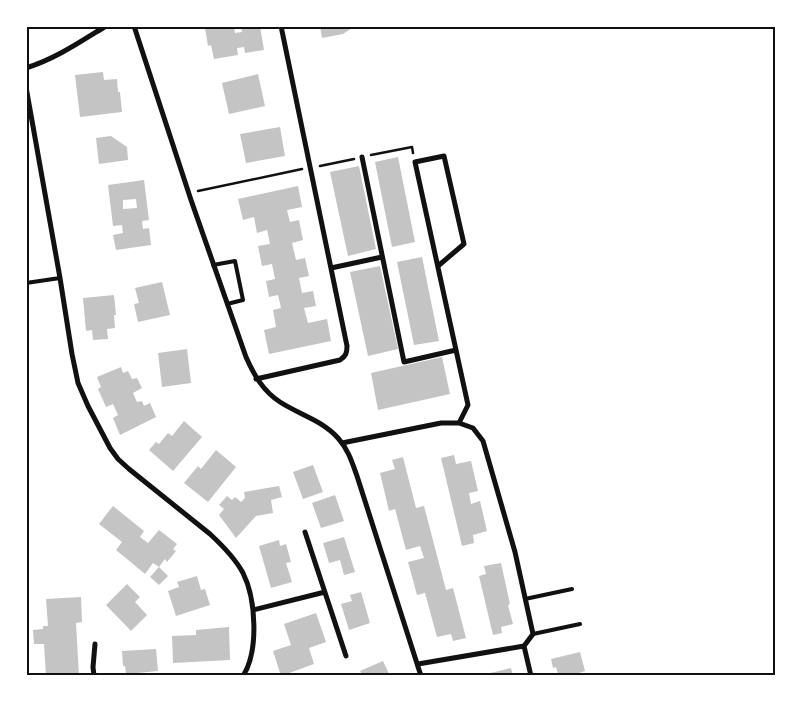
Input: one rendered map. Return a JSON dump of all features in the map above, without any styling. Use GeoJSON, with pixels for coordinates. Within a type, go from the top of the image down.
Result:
{"type":"FeatureCollection","features":[{"type":"Feature","properties":{"kind":"street"},"geometry":{"type":"LineString","coordinates":[[26,68],[39,64],[70,48],[106,26]]}},
{"type":"Feature","properties":{"kind":"street"},"geometry":{"type":"LineString","coordinates":[[134,26],[213,265],[246,357],[256,379],[269,394],[279,402],[318,421],[329,429],[346,448],[352,460],[421,676]]}},
{"type":"Feature","properties":{"kind":"street"},"geometry":{"type":"LineString","coordinates":[[256,379],[340,360],[347,353],[281,26]]}},
{"type":"Feature","properties":{"kind":"street"},"geometry":{"type":"LineString","coordinates":[[26,88],[78,383],[110,448],[118,459],[222,545],[235,560],[244,575],[251,600],[253,642],[251,656],[246,671],[242,676]]}},
{"type":"Feature","properties":{"kind":"street"},"geometry":{"type":"LineString","coordinates":[[438,266],[464,244],[444,156],[415,162],[468,405],[459,423]]}},
{"type":"Feature","properties":{"kind":"street"},"geometry":{"type":"LineString","coordinates":[[362,157],[404,362],[456,350]]}},
{"type":"Feature","properties":{"kind":"street"},"geometry":{"type":"LineString","coordinates":[[330,268],[382,257]]}},
{"type":"Feature","properties":{"kind":"street"},"geometry":{"type":"LineString","coordinates":[[342,443],[441,423],[459,423],[472,428],[483,440],[515,552],[533,634],[524,646],[418,664]]}},
{"type":"Feature","properties":{"kind":"street"},"geometry":{"type":"LineString","coordinates":[[305,532],[346,656]]}},
{"type":"Feature","properties":{"kind":"street"},"geometry":{"type":"LineString","coordinates":[[252,610],[325,592]]}},
{"type":"Feature","properties":{"kind":"street"},"geometry":{"type":"LineString","coordinates":[[94,676],[95,644]]}},
{"type":"Feature","properties":{"kind":"street"},"geometry":{"type":"LineString","coordinates":[[524,646],[531,676]]}},
{"type":"Feature","properties":{"kind":"lane"},"geometry":{"type":"LineString","coordinates":[[213,265],[236,261],[243,300],[227,304]]}},
{"type":"Feature","properties":{"kind":"lane"},"geometry":{"type":"LineString","coordinates":[[26,283],[60,278]]}},
{"type":"Feature","properties":{"kind":"lane"},"geometry":{"type":"LineString","coordinates":[[525,599],[572,589]]}},
{"type":"Feature","properties":{"kind":"lane"},"geometry":{"type":"LineString","coordinates":[[533,634],[580,624]]}},
{"type":"Feature","properties":{"kind":"building"},"geometry":{"type":"Polygon","coordinates":[[[234,26],[235,33],[242,32],[241,26],[260,26],[264,50],[245,53],[244,47],[237,48],[238,55],[214,59],[211,45],[208,46],[205,28],[234,26]]]}},
{"type":"Feature","properties":{"kind":"building"},"geometry":{"type":"Polygon","coordinates":[[[320,26],[352,26],[352,28],[343,34],[322,38],[320,26]]]}},
{"type":"Feature","properties":{"kind":"building"},"geometry":{"type":"Polygon","coordinates":[[[103,72],[104,80],[117,79],[122,112],[80,117],[75,75],[103,72]]]}},
{"type":"Feature","properties":{"kind":"building"},"geometry":{"type":"Polygon","coordinates":[[[258,74],[265,106],[229,114],[222,83],[258,74]]]}},
{"type":"Feature","properties":{"kind":"building"},"geometry":{"type":"Polygon","coordinates":[[[280,127],[285,156],[246,163],[240,134],[280,127]]]}},
{"type":"Feature","properties":{"kind":"building"},"geometry":{"type":"Polygon","coordinates":[[[111,136],[127,147],[128,160],[99,164],[96,138],[111,136]]]}},
{"type":"Feature","properties":{"kind":"building"},"geometry":{"type":"Polygon","coordinates":[[[398,157],[415,242],[392,247],[375,162],[398,157]]]}},
{"type":"Feature","properties":{"kind":"building"},"geometry":{"type":"Polygon","coordinates":[[[359,166],[376,249],[348,256],[330,172],[359,166]]]}},
{"type":"Feature","properties":{"kind":"building"},"geometry":{"type":"Polygon","coordinates":[[[144,180],[149,220],[142,221],[143,229],[149,228],[151,245],[116,250],[113,235],[123,233],[122,225],[113,226],[108,185],[144,180]],[[136,199],[123,200],[123,209],[137,208],[136,199]]]}},
{"type":"Feature","properties":{"kind":"building"},"geometry":{"type":"Polygon","coordinates":[[[298,186],[302,207],[287,210],[290,222],[299,220],[303,240],[292,243],[296,260],[305,258],[309,276],[299,278],[302,293],[313,291],[316,306],[304,308],[308,323],[327,319],[331,341],[269,354],[264,330],[276,327],[273,310],[281,308],[278,295],[269,297],[266,281],[275,279],[272,264],[262,266],[258,246],[270,244],[267,230],[257,233],[254,217],[243,220],[238,199],[298,186]]]}},
{"type":"Feature","properties":{"kind":"building"},"geometry":{"type":"Polygon","coordinates":[[[422,257],[439,341],[414,345],[397,262],[422,257]]]}},
{"type":"Feature","properties":{"kind":"building"},"geometry":{"type":"Polygon","coordinates":[[[380,266],[398,349],[368,356],[350,272],[380,266]]]}},
{"type":"Feature","properties":{"kind":"building"},"geometry":{"type":"Polygon","coordinates":[[[162,282],[170,315],[138,322],[134,304],[139,303],[135,288],[162,282]]]}},
{"type":"Feature","properties":{"kind":"building"},"geometry":{"type":"Polygon","coordinates":[[[114,295],[115,328],[107,329],[108,339],[93,340],[92,330],[86,331],[83,298],[114,295]]]}},
{"type":"Feature","properties":{"kind":"building"},"geometry":{"type":"Polygon","coordinates":[[[187,349],[191,383],[162,387],[158,353],[187,349]]]}},
{"type":"Feature","properties":{"kind":"building"},"geometry":{"type":"Polygon","coordinates":[[[442,357],[450,394],[378,410],[371,373],[442,357]]]}},
{"type":"Feature","properties":{"kind":"building"},"geometry":{"type":"Polygon","coordinates":[[[121,367],[123,373],[128,371],[132,379],[137,378],[142,388],[133,393],[137,402],[142,401],[144,406],[150,403],[156,417],[120,435],[113,418],[118,415],[113,404],[106,407],[98,389],[101,387],[97,377],[121,367]]]}},
{"type":"Feature","properties":{"kind":"building"},"geometry":{"type":"Polygon","coordinates":[[[184,421],[202,437],[173,471],[149,450],[156,442],[159,444],[168,433],[172,436],[184,421]]]}},
{"type":"Feature","properties":{"kind":"building"},"geometry":{"type":"Polygon","coordinates":[[[216,450],[236,467],[208,502],[184,483],[198,466],[201,469],[216,450]]]}},
{"type":"Feature","properties":{"kind":"building"},"geometry":{"type":"Polygon","coordinates":[[[454,455],[456,464],[471,461],[478,491],[469,493],[471,504],[480,501],[487,531],[473,535],[474,543],[462,546],[441,458],[454,455]]]}},
{"type":"Feature","properties":{"kind":"building"},"geometry":{"type":"Polygon","coordinates":[[[403,457],[416,508],[424,506],[446,590],[453,588],[466,638],[453,641],[451,634],[437,637],[425,593],[417,595],[408,562],[424,558],[420,546],[406,550],[395,509],[389,511],[380,473],[395,469],[392,460],[403,457]]]}},
{"type":"Feature","properties":{"kind":"building"},"geometry":{"type":"Polygon","coordinates":[[[313,465],[323,492],[303,499],[293,472],[313,465]]]}},
{"type":"Feature","properties":{"kind":"building"},"geometry":{"type":"Polygon","coordinates":[[[279,486],[282,497],[271,500],[273,513],[256,516],[236,538],[219,515],[224,509],[219,505],[227,496],[232,500],[235,497],[241,502],[245,498],[244,492],[279,486]]]}},
{"type":"Feature","properties":{"kind":"building"},"geometry":{"type":"Polygon","coordinates":[[[335,495],[344,521],[321,528],[312,503],[335,495]]]}},
{"type":"Feature","properties":{"kind":"building"},"geometry":{"type":"Polygon","coordinates":[[[113,506],[144,531],[140,537],[148,543],[159,530],[177,544],[173,549],[176,551],[167,562],[165,559],[159,567],[153,563],[145,574],[116,550],[122,542],[99,524],[113,506]]]}},
{"type":"Feature","properties":{"kind":"building"},"geometry":{"type":"Polygon","coordinates":[[[344,537],[355,572],[344,575],[340,560],[329,563],[323,543],[344,537]]]}},
{"type":"Feature","properties":{"kind":"building"},"geometry":{"type":"Polygon","coordinates":[[[279,540],[280,546],[286,544],[291,562],[286,563],[292,582],[271,588],[259,546],[279,540]]]}},
{"type":"Feature","properties":{"kind":"building"},"geometry":{"type":"Polygon","coordinates":[[[501,563],[513,624],[501,627],[502,633],[493,635],[479,576],[486,574],[484,566],[501,563]]]}},
{"type":"Feature","properties":{"kind":"building"},"geometry":{"type":"Polygon","coordinates":[[[159,567],[168,576],[159,585],[150,577],[159,567]]]}},
{"type":"Feature","properties":{"kind":"building"},"geometry":{"type":"Polygon","coordinates":[[[197,576],[201,590],[205,589],[210,605],[176,616],[168,591],[179,587],[177,582],[197,576]]]}},
{"type":"Feature","properties":{"kind":"building"},"geometry":{"type":"Polygon","coordinates":[[[127,584],[140,597],[135,602],[147,615],[131,631],[106,605],[127,584]]]}},
{"type":"Feature","properties":{"kind":"building"},"geometry":{"type":"Polygon","coordinates":[[[361,592],[370,623],[349,630],[341,604],[352,601],[350,595],[361,592]]]}},
{"type":"Feature","properties":{"kind":"building"},"geometry":{"type":"Polygon","coordinates":[[[81,597],[82,622],[76,623],[79,676],[46,676],[44,644],[34,644],[33,630],[43,629],[43,626],[48,626],[46,599],[81,597]]]}},
{"type":"Feature","properties":{"kind":"building"},"geometry":{"type":"Polygon","coordinates":[[[316,613],[326,642],[309,648],[314,664],[281,676],[273,651],[291,645],[284,624],[316,613]]]}},
{"type":"Feature","properties":{"kind":"building"},"geometry":{"type":"Polygon","coordinates":[[[229,627],[230,660],[173,663],[172,636],[196,635],[196,630],[229,627]]]}},
{"type":"Feature","properties":{"kind":"building"},"geometry":{"type":"Polygon","coordinates":[[[156,649],[158,671],[126,674],[125,666],[123,666],[122,651],[156,649]]]}},
{"type":"Feature","properties":{"kind":"building"},"geometry":{"type":"Polygon","coordinates":[[[580,652],[585,671],[579,673],[580,676],[562,676],[562,673],[558,674],[556,667],[553,668],[551,659],[580,652]]]}},
{"type":"Feature","properties":{"kind":"building"},"geometry":{"type":"Polygon","coordinates":[[[383,661],[390,676],[363,676],[360,671],[383,661]]]}},
{"type":"Feature","properties":{"kind":"building"},"geometry":{"type":"Polygon","coordinates":[[[511,668],[513,676],[482,676],[482,675],[511,668]]]}}]}
